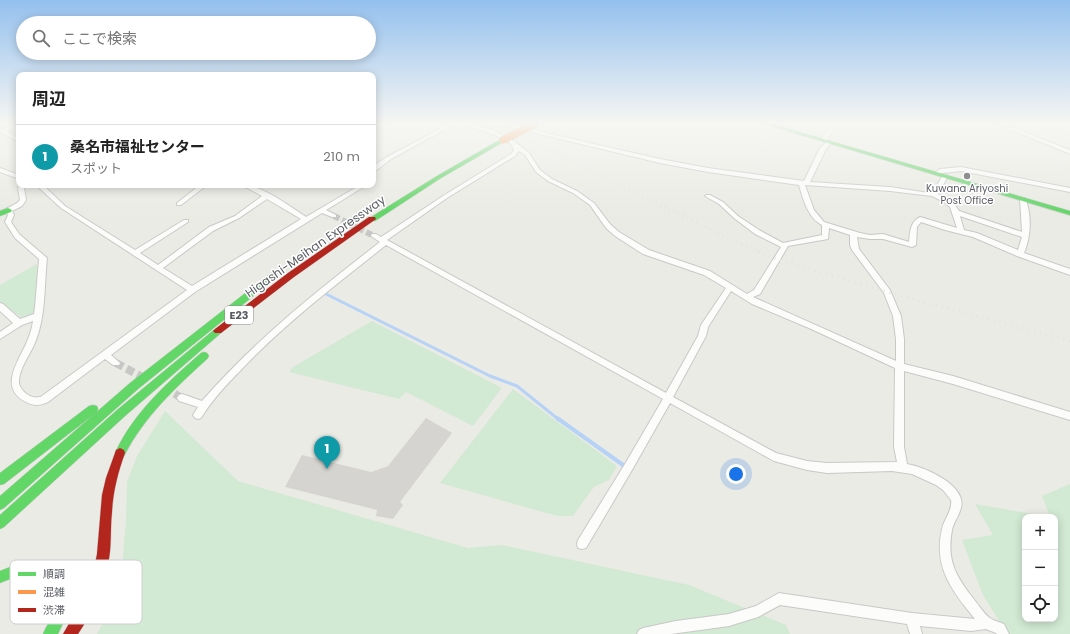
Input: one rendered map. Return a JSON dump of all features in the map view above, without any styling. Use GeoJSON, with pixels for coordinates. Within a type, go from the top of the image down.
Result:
{"type":"FeatureCollection","features":[{"type":"Feature","properties":{"kind":"main road","name":"Higashi-Meihan Expressway"},"geometry":{"type":"LineString","coordinates":[[351,222],[394,194],[470,154]]}},
{"type":"Feature","properties":{"kind":"main road","name":"Higashi-Meihan Expressway"},"geometry":{"type":"LineString","coordinates":[[0,523],[130,406],[194,352],[295,272],[335,243],[474,154]]}},
{"type":"Feature","properties":{"kind":"main road"},"geometry":{"type":"LineString","coordinates":[[870,154],[1070,213]]}},
{"type":"Feature","properties":{"kind":"main road","name":"Higashi-Meihan Expressway"},"geometry":{"type":"LineString","coordinates":[[0,480],[226,306],[284,268],[164,361],[60,450],[0,504]]}},
{"type":"Feature","properties":{"kind":"main road"},"geometry":{"type":"LineString","coordinates":[[227,336],[295,272]]}},
{"type":"Feature","properties":{"kind":"main road"},"geometry":{"type":"LineString","coordinates":[[102,560],[105,520],[111,480],[121,450],[132,431],[155,403],[210,350]]}},
{"type":"Feature","properties":{"kind":"main road"},"geometry":{"type":"LineString","coordinates":[[0,577],[10,574]]}},
{"type":"Feature","properties":{"kind":"main road"},"geometry":{"type":"LineString","coordinates":[[50,634],[56,624]]}},
{"type":"Feature","properties":{"kind":"main road"},"geometry":{"type":"LineString","coordinates":[[70,634],[76,624]]}},
{"type":"Feature","properties":{"kind":"street"},"geometry":{"type":"LineString","coordinates":[[376,167],[397,154]]}},
{"type":"Feature","properties":{"kind":"street"},"geometry":{"type":"LineString","coordinates":[[198,414],[224,380],[314,298],[384,241],[445,197],[515,154]]}},
{"type":"Feature","properties":{"kind":"street"},"geometry":{"type":"LineString","coordinates":[[525,154],[543,175],[575,192],[592,204],[608,226],[617,234],[646,252],[707,273],[755,302],[812,326],[899,366],[952,380],[1070,416]]}},
{"type":"Feature","properties":{"kind":"street"},"geometry":{"type":"LineString","coordinates":[[629,154],[708,170],[829,186],[890,189],[932,194],[947,200],[954,206],[961,231]]}},
{"type":"Feature","properties":{"kind":"street"},"geometry":{"type":"LineString","coordinates":[[820,154],[804,182],[808,203],[824,224],[853,233],[870,237],[878,236],[912,245],[914,227],[920,219],[961,231],[1070,272]]}},
{"type":"Feature","properties":{"kind":"street"},"geometry":{"type":"LineString","coordinates":[[932,194],[935,193],[941,174],[940,171],[961,169],[1070,190]]}},
{"type":"Feature","properties":{"kind":"street"},"geometry":{"type":"LineString","coordinates":[[0,170],[16,177]]}},
{"type":"Feature","properties":{"kind":"street"},"geometry":{"type":"LineString","coordinates":[[4,212],[19,205],[23,200],[24,196],[20,188]]}},
{"type":"Feature","properties":{"kind":"street"},"geometry":{"type":"LineString","coordinates":[[41,188],[63,207],[192,290]]}},
{"type":"Feature","properties":{"kind":"street"},"geometry":{"type":"LineString","coordinates":[[179,204],[200,188]]}},
{"type":"Feature","properties":{"kind":"street"},"geometry":{"type":"LineString","coordinates":[[250,188],[267,196],[307,220]]}},
{"type":"Feature","properties":{"kind":"street"},"geometry":{"type":"LineString","coordinates":[[4,212],[11,215],[8,222],[17,236],[43,258],[39,315],[33,337],[15,380],[18,391],[34,402],[42,401],[192,290],[359,188]]}},
{"type":"Feature","properties":{"kind":"street"},"geometry":{"type":"LineString","coordinates":[[158,268],[211,229],[237,217],[267,196]]}},
{"type":"Feature","properties":{"kind":"street"},"geometry":{"type":"LineString","coordinates":[[708,196],[721,203],[736,217],[756,232],[782,245],[826,237],[824,224]]}},
{"type":"Feature","properties":{"kind":"street"},"geometry":{"type":"LineString","coordinates":[[1020,254],[1025,245],[1026,236],[1026,215],[1023,199]]}},
{"type":"Feature","properties":{"kind":"street"},"geometry":{"type":"LineString","coordinates":[[322,211],[334,216]]}},
{"type":"Feature","properties":{"kind":"street"},"geometry":{"type":"LineString","coordinates":[[955,212],[1026,236]]}},
{"type":"Feature","properties":{"kind":"street"},"geometry":{"type":"LineString","coordinates":[[136,253],[186,221]]}},
{"type":"Feature","properties":{"kind":"street"},"geometry":{"type":"LineString","coordinates":[[853,233],[856,250],[866,262],[892,301],[899,331],[899,447],[903,468]]}},
{"type":"Feature","properties":{"kind":"street"},"geometry":{"type":"LineString","coordinates":[[374,236],[774,457],[827,468],[903,468],[921,472],[940,483],[950,490],[955,497],[957,504],[948,524],[945,546],[949,571],[954,581],[986,623]]}},
{"type":"Feature","properties":{"kind":"street"},"geometry":{"type":"LineString","coordinates":[[747,297],[756,292],[786,244]]}},
{"type":"Feature","properties":{"kind":"street"},"geometry":{"type":"LineString","coordinates":[[582,544],[600,516],[668,398],[702,336],[704,327],[730,287]]}},
{"type":"Feature","properties":{"kind":"street"},"geometry":{"type":"LineString","coordinates":[[0,306],[19,322]]}},
{"type":"Feature","properties":{"kind":"street"},"geometry":{"type":"LineString","coordinates":[[0,336],[19,322],[39,315]]}},
{"type":"Feature","properties":{"kind":"street"},"geometry":{"type":"LineString","coordinates":[[105,355],[116,363]]}},
{"type":"Feature","properties":{"kind":"street"},"geometry":{"type":"LineString","coordinates":[[182,398],[204,405]]}},
{"type":"Feature","properties":{"kind":"street"},"geometry":{"type":"LineString","coordinates":[[643,634],[676,627],[729,620],[758,611],[779,599],[912,619],[971,625],[986,623],[1000,628],[1002,634]]}},
{"type":"Feature","properties":{"kind":"street"},"geometry":{"type":"LineString","coordinates":[[912,619],[916,634]]}},
{"type":"Feature","properties":{"kind":"green space"},"geometry":{"type":"Polygon","coordinates":[[[37,264],[35,313],[21,317],[0,302],[0,285],[37,264]]]}},
{"type":"Feature","properties":{"kind":"green space"},"geometry":{"type":"Polygon","coordinates":[[[372,321],[502,388],[473,426],[406,392],[399,399],[289,372],[293,367],[372,321]]]}},
{"type":"Feature","properties":{"kind":"green space"},"geometry":{"type":"Polygon","coordinates":[[[513,389],[617,466],[609,480],[594,487],[573,516],[557,516],[440,483],[513,389]]]}},
{"type":"Feature","properties":{"kind":"green space"},"geometry":{"type":"Polygon","coordinates":[[[165,411],[238,481],[468,548],[502,545],[689,585],[786,625],[790,634],[97,634],[103,624],[142,624],[142,560],[123,560],[127,482],[137,456],[165,411]]]}},
{"type":"Feature","properties":{"kind":"green space"},"geometry":{"type":"Polygon","coordinates":[[[1070,484],[1070,634],[1007,634],[983,595],[962,540],[993,535],[975,504],[1033,514],[1022,514],[1022,622],[1058,622],[1058,514],[1049,514],[1042,496],[1070,484]]]}},
{"type":"Feature","properties":{"kind":"building"},"geometry":{"type":"Polygon","coordinates":[[[426,418],[452,433],[400,502],[403,505],[393,519],[376,516],[377,510],[285,487],[302,455],[371,472],[388,466],[426,418]]]}},
{"type":"Feature","properties":{"kind":"waterway"},"geometry":{"type":"LineString","coordinates":[[326,294],[490,376],[517,386],[558,419]]}},
{"type":"Feature","properties":{"kind":"waterway"},"geometry":{"type":"LineString","coordinates":[[557,418],[623,465]]}},
{"type":"Feature","properties":{"kind":"tunnel"},"geometry":{"type":"LineString","coordinates":[[334,216],[374,236]]}},
{"type":"Feature","properties":{"kind":"tunnel"},"geometry":{"type":"LineString","coordinates":[[116,363],[146,379]]}},
{"type":"Feature","properties":{"kind":"tunnel"},"geometry":{"type":"LineString","coordinates":[[164,388],[182,398]]}},
{"type":"Feature","properties":{"kind":"railway"},"geometry":{"type":"LineString","coordinates":[[557,154],[734,241],[761,252]]}},
{"type":"Feature","properties":{"kind":"railway"},"geometry":{"type":"LineString","coordinates":[[758,251],[776,259],[887,292],[1070,341]]}},
{"type":"Feature","properties":{"kind":"traffic: fast"},"geometry":{"type":"LineString","coordinates":[[372,219],[479,154]]}},
{"type":"Feature","properties":{"kind":"traffic: fast"},"geometry":{"type":"LineString","coordinates":[[868,154],[1070,213]]}},
{"type":"Feature","properties":{"kind":"traffic: fast"},"geometry":{"type":"LineString","coordinates":[[0,214],[8,210]]}},
{"type":"Feature","properties":{"kind":"traffic: fast"},"geometry":{"type":"LineString","coordinates":[[0,504],[134,386],[274,275]]}},
{"type":"Feature","properties":{"kind":"traffic: fast"},"geometry":{"type":"LineString","coordinates":[[0,523],[121,413],[218,331]]}},
{"type":"Feature","properties":{"kind":"traffic: fast"},"geometry":{"type":"LineString","coordinates":[[120,453],[127,439],[146,412],[168,389],[204,356]]}},
{"type":"Feature","properties":{"kind":"traffic: fast"},"geometry":{"type":"LineString","coordinates":[[0,480],[93,409]]}},
{"type":"Feature","properties":{"kind":"traffic: fast"},"geometry":{"type":"LineString","coordinates":[[0,577],[10,573]]}},
{"type":"Feature","properties":{"kind":"traffic: fast"},"geometry":{"type":"LineString","coordinates":[[50,634],[55,624]]}},
{"type":"Feature","properties":{"kind":"traffic: jam"},"geometry":{"type":"LineString","coordinates":[[218,331],[291,275],[372,219]]}},
{"type":"Feature","properties":{"kind":"traffic: jam"},"geometry":{"type":"LineString","coordinates":[[103,560],[108,495],[120,453]]}},
{"type":"Feature","properties":{"kind":"traffic: jam"},"geometry":{"type":"LineString","coordinates":[[70,634],[76,624]]}},
{"type":"Feature","properties":{"kind":"place","name":"Kuwana Ariyoshi Post Office"},"geometry":{"type":"Point","coordinates":[967,176]}},
{"type":"Feature","properties":{"kind":"place","name":"桑名市福祉センター"},"geometry":{"type":"Point","coordinates":[327,469]}}]}
